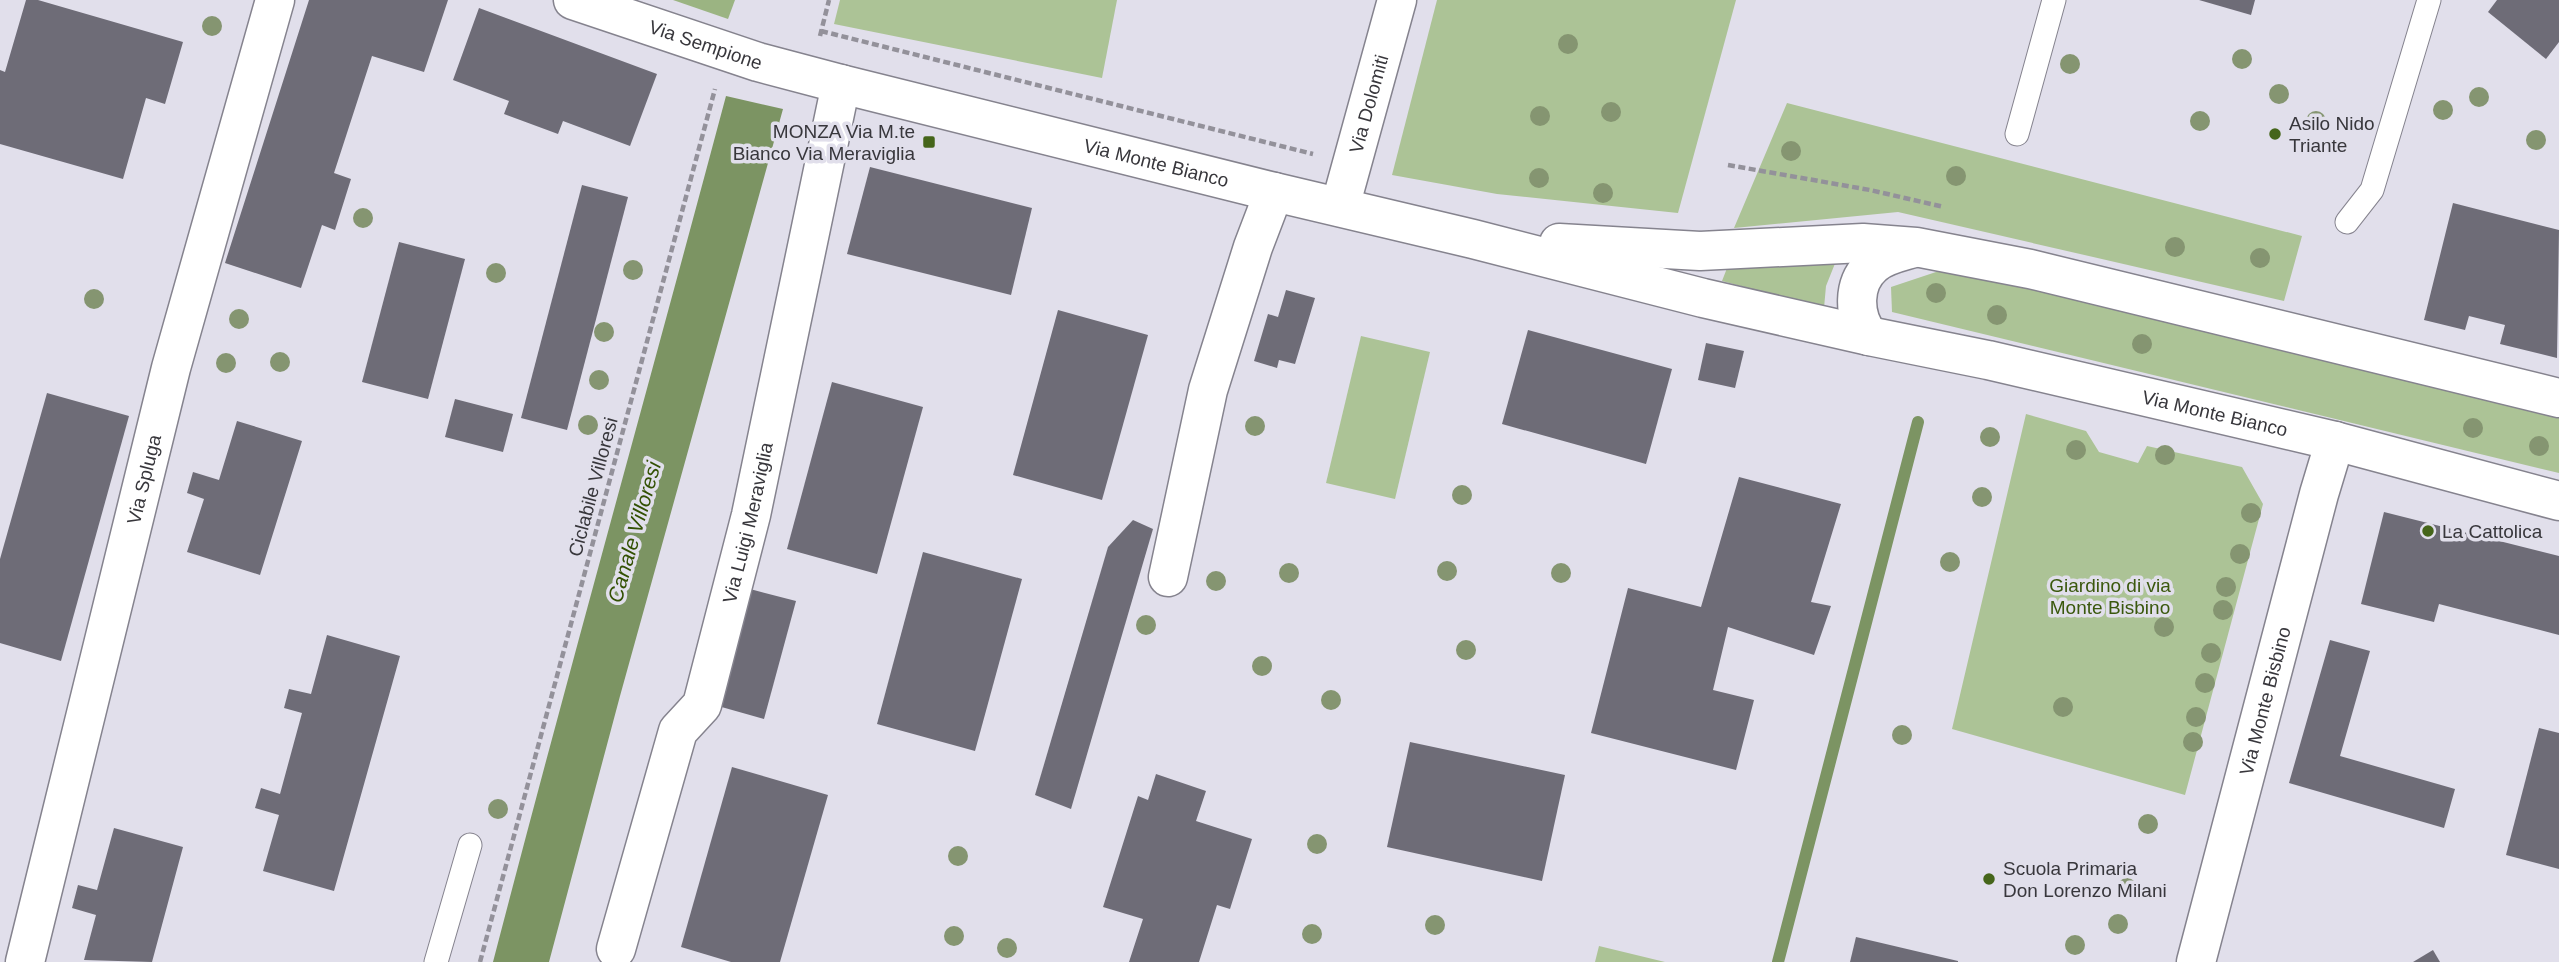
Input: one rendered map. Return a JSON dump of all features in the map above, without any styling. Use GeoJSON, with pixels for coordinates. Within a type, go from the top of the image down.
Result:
{"type":"FeatureCollection","features":[{"type":"Feature","properties":{"kind":"street","name":"Via Spluga"},"geometry":{"type":"LineString","coordinates":[[25,962],[171,368],[275,0]]}},
{"type":"Feature","properties":{"kind":"street","name":"Via Sempione"},"geometry":{"type":"LineString","coordinates":[[573,0],[758,62],[841,84]]}},
{"type":"Feature","properties":{"kind":"street","name":"Via Dolomiti"},"geometry":{"type":"LineString","coordinates":[[1340,208],[1397,0]]}},
{"type":"Feature","properties":{"kind":"street","name":"Via Monte Bianco"},"geometry":{"type":"LineString","coordinates":[[841,84],[1703,298],[1988,360],[2335,441],[2559,501]]}},
{"type":"Feature","properties":{"kind":"street","name":"Via Luigi Meraviglia"},"geometry":{"type":"LineString","coordinates":[[616,949],[678,731],[702,705],[751,515],[841,84]]}},
{"type":"Feature","properties":{"kind":"street"},"geometry":{"type":"LineString","coordinates":[[1168,576],[1208,390],[1253,247],[1274,192]]}},
{"type":"Feature","properties":{"kind":"street","name":"Via Monte Bianco"},"geometry":{"type":"LineString","coordinates":[[1473,239],[1700,251],[1863,243],[1916,247],[2030,269],[2559,398]]}},
{"type":"Feature","properties":{"kind":"street","name":"Via Monte Bianco"},"geometry":{"type":"LineString","coordinates":[[1869,336],[1861,326],[1857,314],[1858,290],[1864,278],[1871,266],[1885,257],[1916,247]]}},
{"type":"Feature","properties":{"kind":"street","name":"Via Monte Bisbino"},"geometry":{"type":"LineString","coordinates":[[2196,962],[2335,441]]}},
{"type":"Feature","properties":{"kind":"lane"},"geometry":{"type":"LineString","coordinates":[[2017,134],[2054,0]]}},
{"type":"Feature","properties":{"kind":"lane"},"geometry":{"type":"LineString","coordinates":[[2347,222],[2372,190],[2429,0]]}},
{"type":"Feature","properties":{"kind":"lane"},"geometry":{"type":"LineString","coordinates":[[436,962],[470,845]]}},
{"type":"Feature","properties":{"kind":"path"},"geometry":{"type":"LineString","coordinates":[[821,31],[1314,154]]}},
{"type":"Feature","properties":{"kind":"path","name":"Ciclabile Villoresi"},"geometry":{"type":"LineString","coordinates":[[480,962],[716,86],[750,94],[758,62]]}},
{"type":"Feature","properties":{"kind":"green space"},"geometry":{"type":"Polygon","coordinates":[[[840,0],[1117,0],[1102,78],[834,24],[840,0]]]}},
{"type":"Feature","properties":{"kind":"green space"},"geometry":{"type":"Polygon","coordinates":[[[1437,0],[1736,0],[1678,213],[1497,194],[1392,175],[1437,0]]]}},
{"type":"Feature","properties":{"kind":"green space"},"geometry":{"type":"Polygon","coordinates":[[[1787,103],[2302,236],[2284,301],[1898,212],[1734,228],[1787,103]]]}},
{"type":"Feature","properties":{"kind":"green space"},"geometry":{"type":"Polygon","coordinates":[[[1836,261],[1826,286],[1824,308],[1722,281],[1729,263],[1836,261]]]}},
{"type":"Feature","properties":{"kind":"green space"},"geometry":{"type":"Polygon","coordinates":[[[1951,267],[2559,418],[2559,473],[1892,312],[1891,287],[1951,267]]]}},
{"type":"Feature","properties":{"kind":"green space"},"geometry":{"type":"Polygon","coordinates":[[[1361,336],[1430,352],[1395,499],[1326,483],[1361,336]]]}},
{"type":"Feature","properties":{"kind":"green space","name":"Giardino di via Monte Bisbino"},"geometry":{"type":"Polygon","coordinates":[[[2026,414],[2086,431],[2099,452],[2138,463],[2147,446],[2242,467],[2263,504],[2185,795],[1952,729],[2026,414]]]}},
{"type":"Feature","properties":{"kind":"green space"},"geometry":{"type":"Polygon","coordinates":[[[1599,946],[1665,962],[1595,962],[1599,946]]]}},
{"type":"Feature","properties":{"kind":"shaded area"},"geometry":{"type":"Polygon","coordinates":[[[673,0],[735,0],[728,19],[673,0]]]}},
{"type":"Feature","properties":{"kind":"water","name":"Canale Villoresi"},"geometry":{"type":"Polygon","coordinates":[[[726,96],[783,109],[549,962],[493,962],[550,745],[726,96]]]}},
{"type":"Feature","properties":{"kind":"building"},"geometry":{"type":"Polygon","coordinates":[[[26,0],[38,0],[183,42],[165,104],[146,98],[123,179],[0,144],[0,70],[5,72],[26,0]]]}},
{"type":"Feature","properties":{"kind":"building"},"geometry":{"type":"Polygon","coordinates":[[[309,0],[448,0],[424,72],[372,56],[334,173],[351,179],[335,230],[322,225],[301,288],[225,263],[309,0]]]}},
{"type":"Feature","properties":{"kind":"building"},"geometry":{"type":"Polygon","coordinates":[[[2199,0],[2255,0],[2251,15],[2199,0]]]}},
{"type":"Feature","properties":{"kind":"building"},"geometry":{"type":"Polygon","coordinates":[[[2497,0],[2559,0],[2559,42],[2546,59],[2488,12],[2497,0]]]}},
{"type":"Feature","properties":{"kind":"building"},"geometry":{"type":"Polygon","coordinates":[[[479,8],[657,74],[630,146],[563,121],[558,134],[504,114],[509,101],[453,80],[479,8]]]}},
{"type":"Feature","properties":{"kind":"building"},"geometry":{"type":"Polygon","coordinates":[[[870,167],[1032,208],[1011,295],[847,254],[870,167]]]}},
{"type":"Feature","properties":{"kind":"building"},"geometry":{"type":"Polygon","coordinates":[[[582,185],[628,197],[567,430],[521,418],[582,185]]]}},
{"type":"Feature","properties":{"kind":"building"},"geometry":{"type":"Polygon","coordinates":[[[2453,203],[2559,230],[2557,358],[2500,344],[2505,325],[2469,316],[2465,330],[2424,320],[2453,203]]]}},
{"type":"Feature","properties":{"kind":"building"},"geometry":{"type":"Polygon","coordinates":[[[399,242],[465,259],[428,399],[362,382],[399,242]]]}},
{"type":"Feature","properties":{"kind":"building"},"geometry":{"type":"Polygon","coordinates":[[[1286,290],[1315,298],[1295,364],[1279,360],[1277,368],[1254,361],[1268,314],[1278,317],[1286,290]]]}},
{"type":"Feature","properties":{"kind":"building"},"geometry":{"type":"Polygon","coordinates":[[[1058,310],[1148,335],[1102,500],[1013,475],[1058,310]]]}},
{"type":"Feature","properties":{"kind":"building"},"geometry":{"type":"Polygon","coordinates":[[[1528,330],[1672,369],[1646,464],[1502,424],[1528,330]]]}},
{"type":"Feature","properties":{"kind":"building"},"geometry":{"type":"Polygon","coordinates":[[[1706,343],[1744,351],[1735,388],[1698,380],[1706,343]]]}},
{"type":"Feature","properties":{"kind":"building"},"geometry":{"type":"Polygon","coordinates":[[[832,382],[923,407],[877,574],[787,549],[832,382]]]}},
{"type":"Feature","properties":{"kind":"building"},"geometry":{"type":"Polygon","coordinates":[[[47,393],[129,416],[61,661],[0,643],[0,559],[47,393]]]}},
{"type":"Feature","properties":{"kind":"building"},"geometry":{"type":"Polygon","coordinates":[[[455,399],[513,414],[503,452],[445,437],[455,399]]]}},
{"type":"Feature","properties":{"kind":"building"},"geometry":{"type":"Polygon","coordinates":[[[237,421],[302,441],[260,575],[187,552],[204,499],[187,493],[193,472],[219,480],[237,421]]]}},
{"type":"Feature","properties":{"kind":"building"},"geometry":{"type":"Polygon","coordinates":[[[1739,477],[1841,504],[1811,602],[1831,606],[1814,655],[1728,627],[1713,690],[1754,700],[1736,770],[1591,733],[1628,588],[1701,607],[1739,477]]]}},
{"type":"Feature","properties":{"kind":"building"},"geometry":{"type":"Polygon","coordinates":[[[2384,512],[2559,556],[2559,635],[2439,604],[2434,622],[2361,604],[2384,512]]]}},
{"type":"Feature","properties":{"kind":"building"},"geometry":{"type":"Polygon","coordinates":[[[1133,520],[1153,529],[1071,809],[1035,795],[1108,547],[1133,520]]]}},
{"type":"Feature","properties":{"kind":"building"},"geometry":{"type":"Polygon","coordinates":[[[923,552],[1022,579],[975,751],[877,724],[923,552]]]}},
{"type":"Feature","properties":{"kind":"building"},"geometry":{"type":"Polygon","coordinates":[[[750,589],[796,601],[764,719],[718,706],[750,589]]]}},
{"type":"Feature","properties":{"kind":"building"},"geometry":{"type":"Polygon","coordinates":[[[327,635],[400,656],[334,891],[263,871],[279,815],[255,808],[261,788],[280,794],[302,713],[284,708],[289,689],[311,694],[327,635]]]}},
{"type":"Feature","properties":{"kind":"building"},"geometry":{"type":"Polygon","coordinates":[[[2330,640],[2370,651],[2340,756],[2455,789],[2444,828],[2289,783],[2330,640]]]}},
{"type":"Feature","properties":{"kind":"building"},"geometry":{"type":"Polygon","coordinates":[[[2539,728],[2559,733],[2559,869],[2506,855],[2539,728]]]}},
{"type":"Feature","properties":{"kind":"building"},"geometry":{"type":"Polygon","coordinates":[[[1410,742],[1565,775],[1542,881],[1387,847],[1410,742]]]}},
{"type":"Feature","properties":{"kind":"building"},"geometry":{"type":"Polygon","coordinates":[[[732,767],[828,795],[780,962],[731,962],[681,947],[732,767]]]}},
{"type":"Feature","properties":{"kind":"building"},"geometry":{"type":"Polygon","coordinates":[[[1156,774],[1206,791],[1196,821],[1252,839],[1230,909],[1217,905],[1199,962],[1129,962],[1143,919],[1103,907],[1138,796],[1148,800],[1156,774]]]}},
{"type":"Feature","properties":{"kind":"building"},"geometry":{"type":"Polygon","coordinates":[[[114,828],[183,847],[152,962],[84,960],[96,915],[72,908],[78,885],[97,890],[114,828]]]}},
{"type":"Feature","properties":{"kind":"building"},"geometry":{"type":"Polygon","coordinates":[[[1856,937],[1958,961],[1958,962],[1850,962],[1856,937]]]}},
{"type":"Feature","properties":{"kind":"building"},"geometry":{"type":"Polygon","coordinates":[[[2433,950],[2440,962],[2413,962],[2433,950]]]}},
{"type":"Feature","properties":{"kind":"waterway"},"geometry":{"type":"LineString","coordinates":[[1778,962],[1918,422]]}},
{"type":"Feature","properties":{"kind":"place","name":"Asilo Nido Triante"},"geometry":{"type":"Point","coordinates":[2275,134]}},
{"type":"Feature","properties":{"kind":"place","name":"MONZA Via M.te Bianco Via Meraviglia"},"geometry":{"type":"Point","coordinates":[929,142]}},
{"type":"Feature","properties":{"kind":"place","name":"La Cattolica"},"geometry":{"type":"Point","coordinates":[2428,531]}},
{"type":"Feature","properties":{"kind":"place","name":"Scuola Primaria Don Lorenzo Milani"},"geometry":{"type":"Point","coordinates":[1989,879]}}]}
